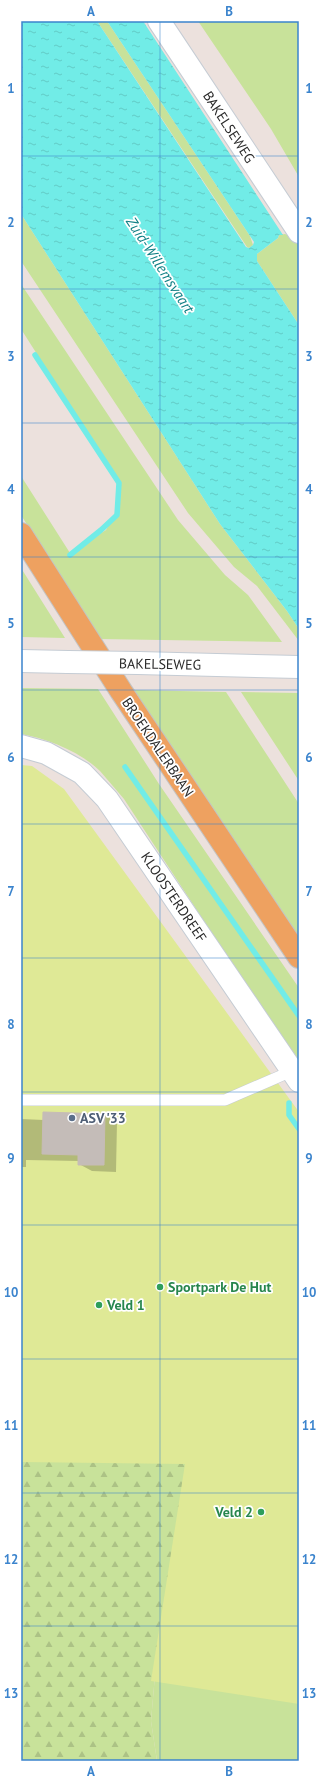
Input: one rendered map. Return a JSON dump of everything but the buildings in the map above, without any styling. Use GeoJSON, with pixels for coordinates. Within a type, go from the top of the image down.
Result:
{"type":"FeatureCollection","features":[{"type":"Feature","properties":{"kind":"main road","name":"BROEKDALERBAAN"},"geometry":{"type":"LineString","coordinates":[[21,534],[121,691],[299,957]]}},
{"type":"Feature","properties":{"kind":"street","name":"BAKELSEWEG"},"geometry":{"type":"LineString","coordinates":[[159,21],[299,232]]}},
{"type":"Feature","properties":{"kind":"street","name":"BAKELSEWEG"},"geometry":{"type":"LineString","coordinates":[[21,661],[299,667]]}},
{"type":"Feature","properties":{"kind":"street","name":"KLOOSTERDREEF"},"geometry":{"type":"LineString","coordinates":[[21,746],[46,753],[82,773],[108,799],[295,1076]]}},
{"type":"Feature","properties":{"kind":"lane"},"geometry":{"type":"LineString","coordinates":[[21,1100],[225,1100],[295,1076]]}},
{"type":"Feature","properties":{"kind":"green space"},"geometry":{"type":"Polygon","coordinates":[[[97,21],[107,21],[250,236],[253,245],[249,248],[247,247],[97,21]]]}},
{"type":"Feature","properties":{"kind":"green space"},"geometry":{"type":"Polygon","coordinates":[[[198,21],[299,21],[299,177],[271,129],[198,21]]]}},
{"type":"Feature","properties":{"kind":"green space"},"geometry":{"type":"Polygon","coordinates":[[[21,214],[220,524],[287,611],[299,629],[299,641],[257,586],[234,567],[188,513],[21,261],[21,214]]]}},
{"type":"Feature","properties":{"kind":"green space"},"geometry":{"type":"Polygon","coordinates":[[[285,234],[299,240],[299,325],[257,261],[257,254],[278,238],[279,235],[285,234]]]}},
{"type":"Feature","properties":{"kind":"green space"},"geometry":{"type":"Polygon","coordinates":[[[21,284],[178,520],[225,575],[248,595],[282,642],[99,639],[21,515],[21,476],[70,553],[106,530],[119,505],[117,480],[21,329],[21,284]]]}},
{"type":"Feature","properties":{"kind":"green space"},"geometry":{"type":"Polygon","coordinates":[[[21,568],[65,638],[21,637],[21,568]]]}},
{"type":"Feature","properties":{"kind":"green space"},"geometry":{"type":"Polygon","coordinates":[[[21,688],[98,689],[159,784],[299,988],[299,1066],[124,799],[100,771],[83,758],[52,742],[21,734],[21,688]]]}},
{"type":"Feature","properties":{"kind":"green space"},"geometry":{"type":"Polygon","coordinates":[[[132,690],[226,692],[299,804],[299,939],[132,690]]]}},
{"type":"Feature","properties":{"kind":"green space"},"geometry":{"type":"Polygon","coordinates":[[[241,692],[299,693],[299,781],[241,692]]]}},
{"type":"Feature","properties":{"kind":"green space","name":"Sportpark De Hut"},"geometry":{"type":"Polygon","coordinates":[[[21,765],[32,766],[64,789],[299,1112],[299,1704],[151,1681],[185,1464],[21,1462],[21,765]]]}},
{"type":"Feature","properties":{"kind":"green space"},"geometry":{"type":"Polygon","coordinates":[[[245,1149],[155,1675],[151,1721],[157,1761],[21,1761],[21,1412],[245,1149]]]}},
{"type":"Feature","properties":{"kind":"green space"},"geometry":{"type":"Polygon","coordinates":[[[299,1150],[299,1761],[157,1761],[151,1721],[155,1675],[299,1150]]]}},
{"type":"Feature","properties":{"kind":"water","name":"Zuid-Willemsvaart"},"geometry":{"type":"Polygon","coordinates":[[[21,21],[97,21],[246,247],[249,248],[254,242],[107,21],[143,21],[283,235],[279,235],[278,238],[257,254],[257,261],[299,325],[299,629],[287,611],[220,524],[21,214],[21,21]]]}},
{"type":"Feature","properties":{"kind":"waterway"},"geometry":{"type":"LineString","coordinates":[[35,355],[119,483],[117,515],[70,555]]}},
{"type":"Feature","properties":{"kind":"waterway"},"geometry":{"type":"LineString","coordinates":[[125,767],[299,1016]]}},
{"type":"Feature","properties":{"kind":"waterway"},"geometry":{"type":"LineString","coordinates":[[289,1103],[289,1115],[299,1129]]}},
{"type":"Feature","properties":{"kind":"place","name":"ASV '33"},"geometry":{"type":"Point","coordinates":[72,1118]}},
{"type":"Feature","properties":{"kind":"place","name":"Sportpark De Hut"},"geometry":{"type":"Point","coordinates":[160,1287]}},
{"type":"Feature","properties":{"kind":"place","name":"Veld 1"},"geometry":{"type":"Point","coordinates":[99,1305]}},
{"type":"Feature","properties":{"kind":"place","name":"Veld 2"},"geometry":{"type":"Point","coordinates":[261,1512]}}]}
